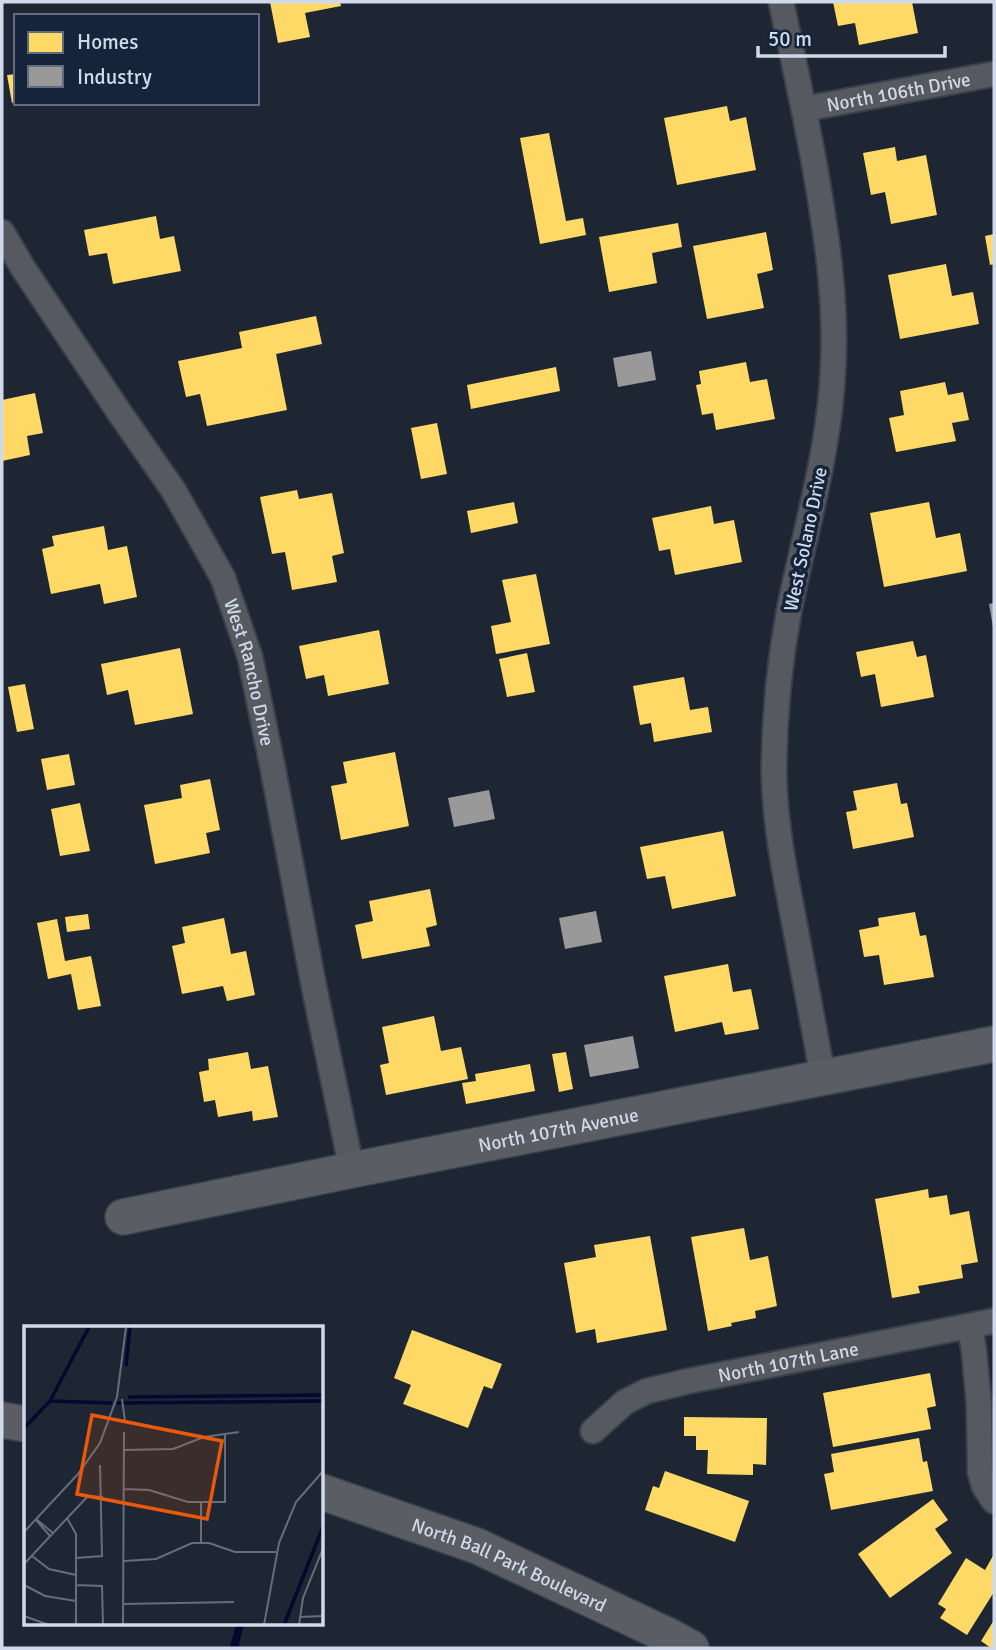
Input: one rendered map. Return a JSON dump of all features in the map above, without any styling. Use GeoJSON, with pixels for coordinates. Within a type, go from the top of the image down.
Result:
{"type":"FeatureCollection","features":[{"type":"Feature","properties":{"kind":"street","name":"West Solano Drive"},"geometry":{"type":"LineString","coordinates":[[781,2],[824,217],[834,320],[832,384],[820,475],[789,613],[779,678],[774,776],[783,860],[823,1077]]}},
{"type":"Feature","properties":{"kind":"street","name":"North 106th Drive"},"geometry":{"type":"LineString","coordinates":[[804,109],[994,74]]}},
{"type":"Feature","properties":{"kind":"street","name":"West Rancho Drive"},"geometry":{"type":"LineString","coordinates":[[2,232],[37,290],[174,491],[223,578],[250,657],[352,1170]]}},
{"type":"Feature","properties":{"kind":"street","name":"North 107th Avenue"},"geometry":{"type":"LineString","coordinates":[[123,1217],[994,1044]]}},
{"type":"Feature","properties":{"kind":"street","name":"North 107th Lane"},"geometry":{"type":"LineString","coordinates":[[593,1431],[625,1402],[647,1391],[994,1321]]}},
{"type":"Feature","properties":{"kind":"street"},"geometry":{"type":"LineString","coordinates":[[970,1326],[979,1404],[980,1462],[989,1494]]}},
{"type":"Feature","properties":{"kind":"street"},"geometry":{"type":"LineString","coordinates":[[2,1420],[24,1424]]}},
{"type":"Feature","properties":{"kind":"street","name":"North Ball Park Boulevard"},"geometry":{"type":"LineString","coordinates":[[324,1493],[477,1546],[691,1648]]}},
{"type":"Feature","properties":{"kind":"building: Homes"},"geometry":{"type":"Polygon","coordinates":[[[270,2],[340,2],[341,6],[305,13],[310,37],[278,43],[270,2]]]}},
{"type":"Feature","properties":{"kind":"building: Homes"},"geometry":{"type":"Polygon","coordinates":[[[833,2],[912,2],[918,33],[859,45],[855,23],[838,26],[833,2]]]}},
{"type":"Feature","properties":{"kind":"building: Homes"},"geometry":{"type":"Polygon","coordinates":[[[14,74],[12,103],[7,75],[14,74]]]}},
{"type":"Feature","properties":{"kind":"building: Homes"},"geometry":{"type":"Polygon","coordinates":[[[727,106],[730,121],[746,117],[756,170],[677,185],[664,118],[727,106]]]}},
{"type":"Feature","properties":{"kind":"building: Homes"},"geometry":{"type":"Polygon","coordinates":[[[549,133],[566,221],[583,218],[586,235],[540,244],[520,138],[549,133]]]}},
{"type":"Feature","properties":{"kind":"building: Homes"},"geometry":{"type":"Polygon","coordinates":[[[895,147],[897,161],[926,155],[937,215],[891,224],[885,192],[871,195],[863,153],[895,147]]]}},
{"type":"Feature","properties":{"kind":"building: Homes"},"geometry":{"type":"Polygon","coordinates":[[[156,216],[160,239],[174,236],[181,271],[113,284],[107,253],[89,256],[84,230],[156,216]]]}},
{"type":"Feature","properties":{"kind":"building: Homes"},"geometry":{"type":"Polygon","coordinates":[[[678,223],[682,247],[652,253],[657,283],[609,292],[599,237],[678,223]]]}},
{"type":"Feature","properties":{"kind":"building: Homes"},"geometry":{"type":"Polygon","coordinates":[[[766,232],[773,270],[757,274],[764,308],[707,319],[693,246],[766,232]]]}},
{"type":"Feature","properties":{"kind":"building: Homes"},"geometry":{"type":"Polygon","coordinates":[[[994,234],[994,264],[990,265],[985,236],[994,234]]]}},
{"type":"Feature","properties":{"kind":"building: Homes"},"geometry":{"type":"Polygon","coordinates":[[[946,264],[952,296],[973,292],[979,324],[900,339],[888,275],[946,264]]]}},
{"type":"Feature","properties":{"kind":"building: Homes"},"geometry":{"type":"Polygon","coordinates":[[[316,316],[322,344],[276,354],[287,410],[207,426],[200,394],[186,397],[178,361],[242,348],[239,332],[316,316]]]}},
{"type":"Feature","properties":{"kind":"building: Homes"},"geometry":{"type":"Polygon","coordinates":[[[746,362],[750,382],[767,379],[775,419],[716,430],[713,413],[702,415],[696,385],[701,384],[699,371],[746,362]]]}},
{"type":"Feature","properties":{"kind":"building: Homes"},"geometry":{"type":"Polygon","coordinates":[[[556,367],[560,391],[471,409],[467,385],[556,367]]]}},
{"type":"Feature","properties":{"kind":"building: Homes"},"geometry":{"type":"Polygon","coordinates":[[[945,382],[948,395],[963,392],[969,420],[952,423],[956,441],[896,452],[889,418],[904,415],[900,391],[945,382]]]}},
{"type":"Feature","properties":{"kind":"building: Homes"},"geometry":{"type":"Polygon","coordinates":[[[35,393],[43,433],[27,436],[30,455],[2,461],[2,400],[35,393]]]}},
{"type":"Feature","properties":{"kind":"building: Homes"},"geometry":{"type":"Polygon","coordinates":[[[437,423],[447,474],[421,479],[411,428],[437,423]]]}},
{"type":"Feature","properties":{"kind":"building: Homes"},"geometry":{"type":"Polygon","coordinates":[[[297,490],[299,499],[332,493],[344,553],[332,556],[337,582],[292,590],[285,552],[272,554],[260,497],[297,490]]]}},
{"type":"Feature","properties":{"kind":"building: Homes"},"geometry":{"type":"Polygon","coordinates":[[[514,502],[518,523],[471,533],[467,511],[514,502]]]}},
{"type":"Feature","properties":{"kind":"building: Homes"},"geometry":{"type":"Polygon","coordinates":[[[929,502],[936,538],[960,533],[967,571],[884,587],[870,513],[929,502]]]}},
{"type":"Feature","properties":{"kind":"building: Homes"},"geometry":{"type":"Polygon","coordinates":[[[711,506],[714,524],[734,520],[742,562],[675,575],[670,549],[659,551],[652,518],[711,506]]]}},
{"type":"Feature","properties":{"kind":"building: Homes"},"geometry":{"type":"Polygon","coordinates":[[[104,526],[108,550],[127,546],[137,597],[104,604],[100,584],[51,594],[42,549],[54,546],[52,536],[104,526]]]}},
{"type":"Feature","properties":{"kind":"building: Homes"},"geometry":{"type":"Polygon","coordinates":[[[536,574],[550,644],[496,654],[491,626],[511,622],[502,580],[536,574]]]}},
{"type":"Feature","properties":{"kind":"building: Homes"},"geometry":{"type":"Polygon","coordinates":[[[379,630],[389,684],[328,696],[324,675],[306,679],[299,646],[379,630]]]}},
{"type":"Feature","properties":{"kind":"building: Homes"},"geometry":{"type":"Polygon","coordinates":[[[913,641],[917,657],[926,655],[934,697],[881,707],[875,674],[861,677],[856,652],[913,641]]]}},
{"type":"Feature","properties":{"kind":"building: Homes"},"geometry":{"type":"Polygon","coordinates":[[[180,648],[193,714],[135,725],[128,690],[107,695],[101,664],[180,648]]]}},
{"type":"Feature","properties":{"kind":"building: Homes"},"geometry":{"type":"Polygon","coordinates":[[[527,653],[535,692],[507,697],[499,659],[527,653]]]}},
{"type":"Feature","properties":{"kind":"building: Homes"},"geometry":{"type":"Polygon","coordinates":[[[684,677],[690,710],[708,707],[712,732],[654,742],[651,723],[640,725],[633,686],[684,677]]]}},
{"type":"Feature","properties":{"kind":"building: Homes"},"geometry":{"type":"Polygon","coordinates":[[[25,684],[34,729],[17,732],[8,687],[25,684]]]}},
{"type":"Feature","properties":{"kind":"building: Homes"},"geometry":{"type":"Polygon","coordinates":[[[395,752],[409,826],[341,840],[331,786],[347,783],[343,762],[395,752]]]}},
{"type":"Feature","properties":{"kind":"building: Homes"},"geometry":{"type":"Polygon","coordinates":[[[69,754],[75,785],[47,790],[41,759],[69,754]]]}},
{"type":"Feature","properties":{"kind":"building: Homes"},"geometry":{"type":"Polygon","coordinates":[[[210,779],[220,830],[206,833],[210,853],[155,864],[144,805],[182,798],[180,785],[210,779]]]}},
{"type":"Feature","properties":{"kind":"building: Homes"},"geometry":{"type":"Polygon","coordinates":[[[897,783],[901,804],[907,803],[914,837],[853,849],[846,812],[857,810],[853,791],[897,783]]]}},
{"type":"Feature","properties":{"kind":"building: Homes"},"geometry":{"type":"Polygon","coordinates":[[[80,803],[90,851],[60,856],[51,809],[80,803]]]}},
{"type":"Feature","properties":{"kind":"building: Homes"},"geometry":{"type":"Polygon","coordinates":[[[723,831],[736,896],[672,909],[665,876],[647,879],[640,847],[723,831]]]}},
{"type":"Feature","properties":{"kind":"building: Homes"},"geometry":{"type":"Polygon","coordinates":[[[430,889],[437,925],[426,928],[430,946],[362,959],[355,925],[373,921],[369,901],[430,889]]]}},
{"type":"Feature","properties":{"kind":"building: Homes"},"geometry":{"type":"Polygon","coordinates":[[[915,912],[920,936],[926,935],[934,977],[884,985],[879,955],[864,957],[859,930],[879,926],[878,918],[915,912]]]}},
{"type":"Feature","properties":{"kind":"building: Homes"},"geometry":{"type":"Polygon","coordinates":[[[88,914],[90,929],[67,932],[65,917],[88,914]]]}},
{"type":"Feature","properties":{"kind":"building: Homes"},"geometry":{"type":"Polygon","coordinates":[[[224,918],[231,954],[246,951],[255,995],[227,1001],[223,986],[182,994],[172,946],[185,943],[182,927],[224,918]]]}},
{"type":"Feature","properties":{"kind":"building: Homes"},"geometry":{"type":"Polygon","coordinates":[[[57,919],[65,961],[91,956],[101,1006],[78,1010],[71,974],[48,979],[37,923],[57,919]]]}},
{"type":"Feature","properties":{"kind":"building: Homes"},"geometry":{"type":"Polygon","coordinates":[[[728,964],[733,992],[751,989],[759,1029],[725,1035],[722,1022],[675,1032],[664,976],[728,964]]]}},
{"type":"Feature","properties":{"kind":"building: Homes"},"geometry":{"type":"Polygon","coordinates":[[[434,1016],[441,1051],[461,1047],[468,1079],[386,1095],[380,1065],[389,1063],[382,1027],[434,1016]]]}},
{"type":"Feature","properties":{"kind":"building: Homes"},"geometry":{"type":"Polygon","coordinates":[[[248,1052],[251,1069],[268,1066],[278,1117],[253,1121],[252,1111],[218,1117],[215,1100],[204,1102],[199,1072],[209,1070],[208,1059],[248,1052]]]}},
{"type":"Feature","properties":{"kind":"building: Homes"},"geometry":{"type":"Polygon","coordinates":[[[566,1052],[573,1089],[559,1092],[552,1054],[566,1052]]]}},
{"type":"Feature","properties":{"kind":"building: Homes"},"geometry":{"type":"Polygon","coordinates":[[[530,1064],[535,1091],[466,1104],[462,1083],[476,1081],[475,1074],[530,1064]]]}},
{"type":"Feature","properties":{"kind":"building: Homes"},"geometry":{"type":"Polygon","coordinates":[[[928,1189],[929,1198],[947,1195],[950,1215],[969,1211],[978,1262],[961,1265],[963,1278],[918,1286],[920,1293],[892,1298],[875,1199],[928,1189]]]}},
{"type":"Feature","properties":{"kind":"building: Homes"},"geometry":{"type":"Polygon","coordinates":[[[744,1228],[750,1260],[768,1256],[777,1306],[755,1311],[756,1318],[708,1331],[691,1237],[744,1228]]]}},
{"type":"Feature","properties":{"kind":"building: Homes"},"geometry":{"type":"Polygon","coordinates":[[[650,1236],[667,1330],[597,1343],[595,1329],[576,1333],[564,1263],[596,1257],[594,1245],[650,1236]]]}},
{"type":"Feature","properties":{"kind":"building: Homes"},"geometry":{"type":"Polygon","coordinates":[[[412,1330],[502,1364],[492,1389],[484,1386],[468,1428],[403,1404],[411,1385],[394,1378],[412,1330]]]}},
{"type":"Feature","properties":{"kind":"building: Homes"},"geometry":{"type":"Polygon","coordinates":[[[930,1373],[936,1406],[927,1408],[931,1429],[833,1447],[823,1393],[930,1373]]]}},
{"type":"Feature","properties":{"kind":"building: Homes"},"geometry":{"type":"Polygon","coordinates":[[[684,1417],[767,1418],[766,1465],[753,1464],[753,1475],[707,1474],[708,1450],[696,1450],[696,1436],[684,1436],[684,1417]]]}},
{"type":"Feature","properties":{"kind":"building: Homes"},"geometry":{"type":"Polygon","coordinates":[[[919,1438],[923,1462],[927,1461],[933,1491],[831,1510],[824,1474],[834,1472],[831,1454],[919,1438]]]}},
{"type":"Feature","properties":{"kind":"building: Homes"},"geometry":{"type":"Polygon","coordinates":[[[665,1471],[749,1501],[735,1542],[645,1510],[653,1486],[659,1488],[665,1471]]]}},
{"type":"Feature","properties":{"kind":"building: Homes"},"geometry":{"type":"Polygon","coordinates":[[[933,1499],[948,1520],[935,1529],[952,1553],[890,1598],[858,1554],[933,1499]]]}},
{"type":"Feature","properties":{"kind":"building: Homes"},"geometry":{"type":"Polygon","coordinates":[[[994,1554],[994,1592],[967,1635],[940,1618],[946,1609],[938,1604],[966,1558],[985,1570],[994,1554]]]}},
{"type":"Feature","properties":{"kind":"building: Homes"},"geometry":{"type":"Polygon","coordinates":[[[994,1620],[994,1648],[991,1648],[981,1641],[994,1620]]]}},
{"type":"Feature","properties":{"kind":"building: Industry"},"geometry":{"type":"Polygon","coordinates":[[[651,351],[656,380],[618,387],[613,358],[651,351]]]}},
{"type":"Feature","properties":{"kind":"building: Industry"},"geometry":{"type":"Polygon","coordinates":[[[994,603],[994,627],[993,627],[989,604],[994,603]]]}},
{"type":"Feature","properties":{"kind":"building: Industry"},"geometry":{"type":"Polygon","coordinates":[[[489,790],[495,819],[454,827],[448,798],[489,790]]]}},
{"type":"Feature","properties":{"kind":"building: Industry"},"geometry":{"type":"Polygon","coordinates":[[[596,911],[602,942],[565,949],[559,918],[596,911]]]}},
{"type":"Feature","properties":{"kind":"building: Industry"},"geometry":{"type":"Polygon","coordinates":[[[633,1036],[639,1068],[590,1077],[584,1045],[633,1036]]]}},
{"type":"Feature","properties":{"kind":"waterway"},"geometry":{"type":"LineString","coordinates":[[234,1648],[240,1626]]}}]}
